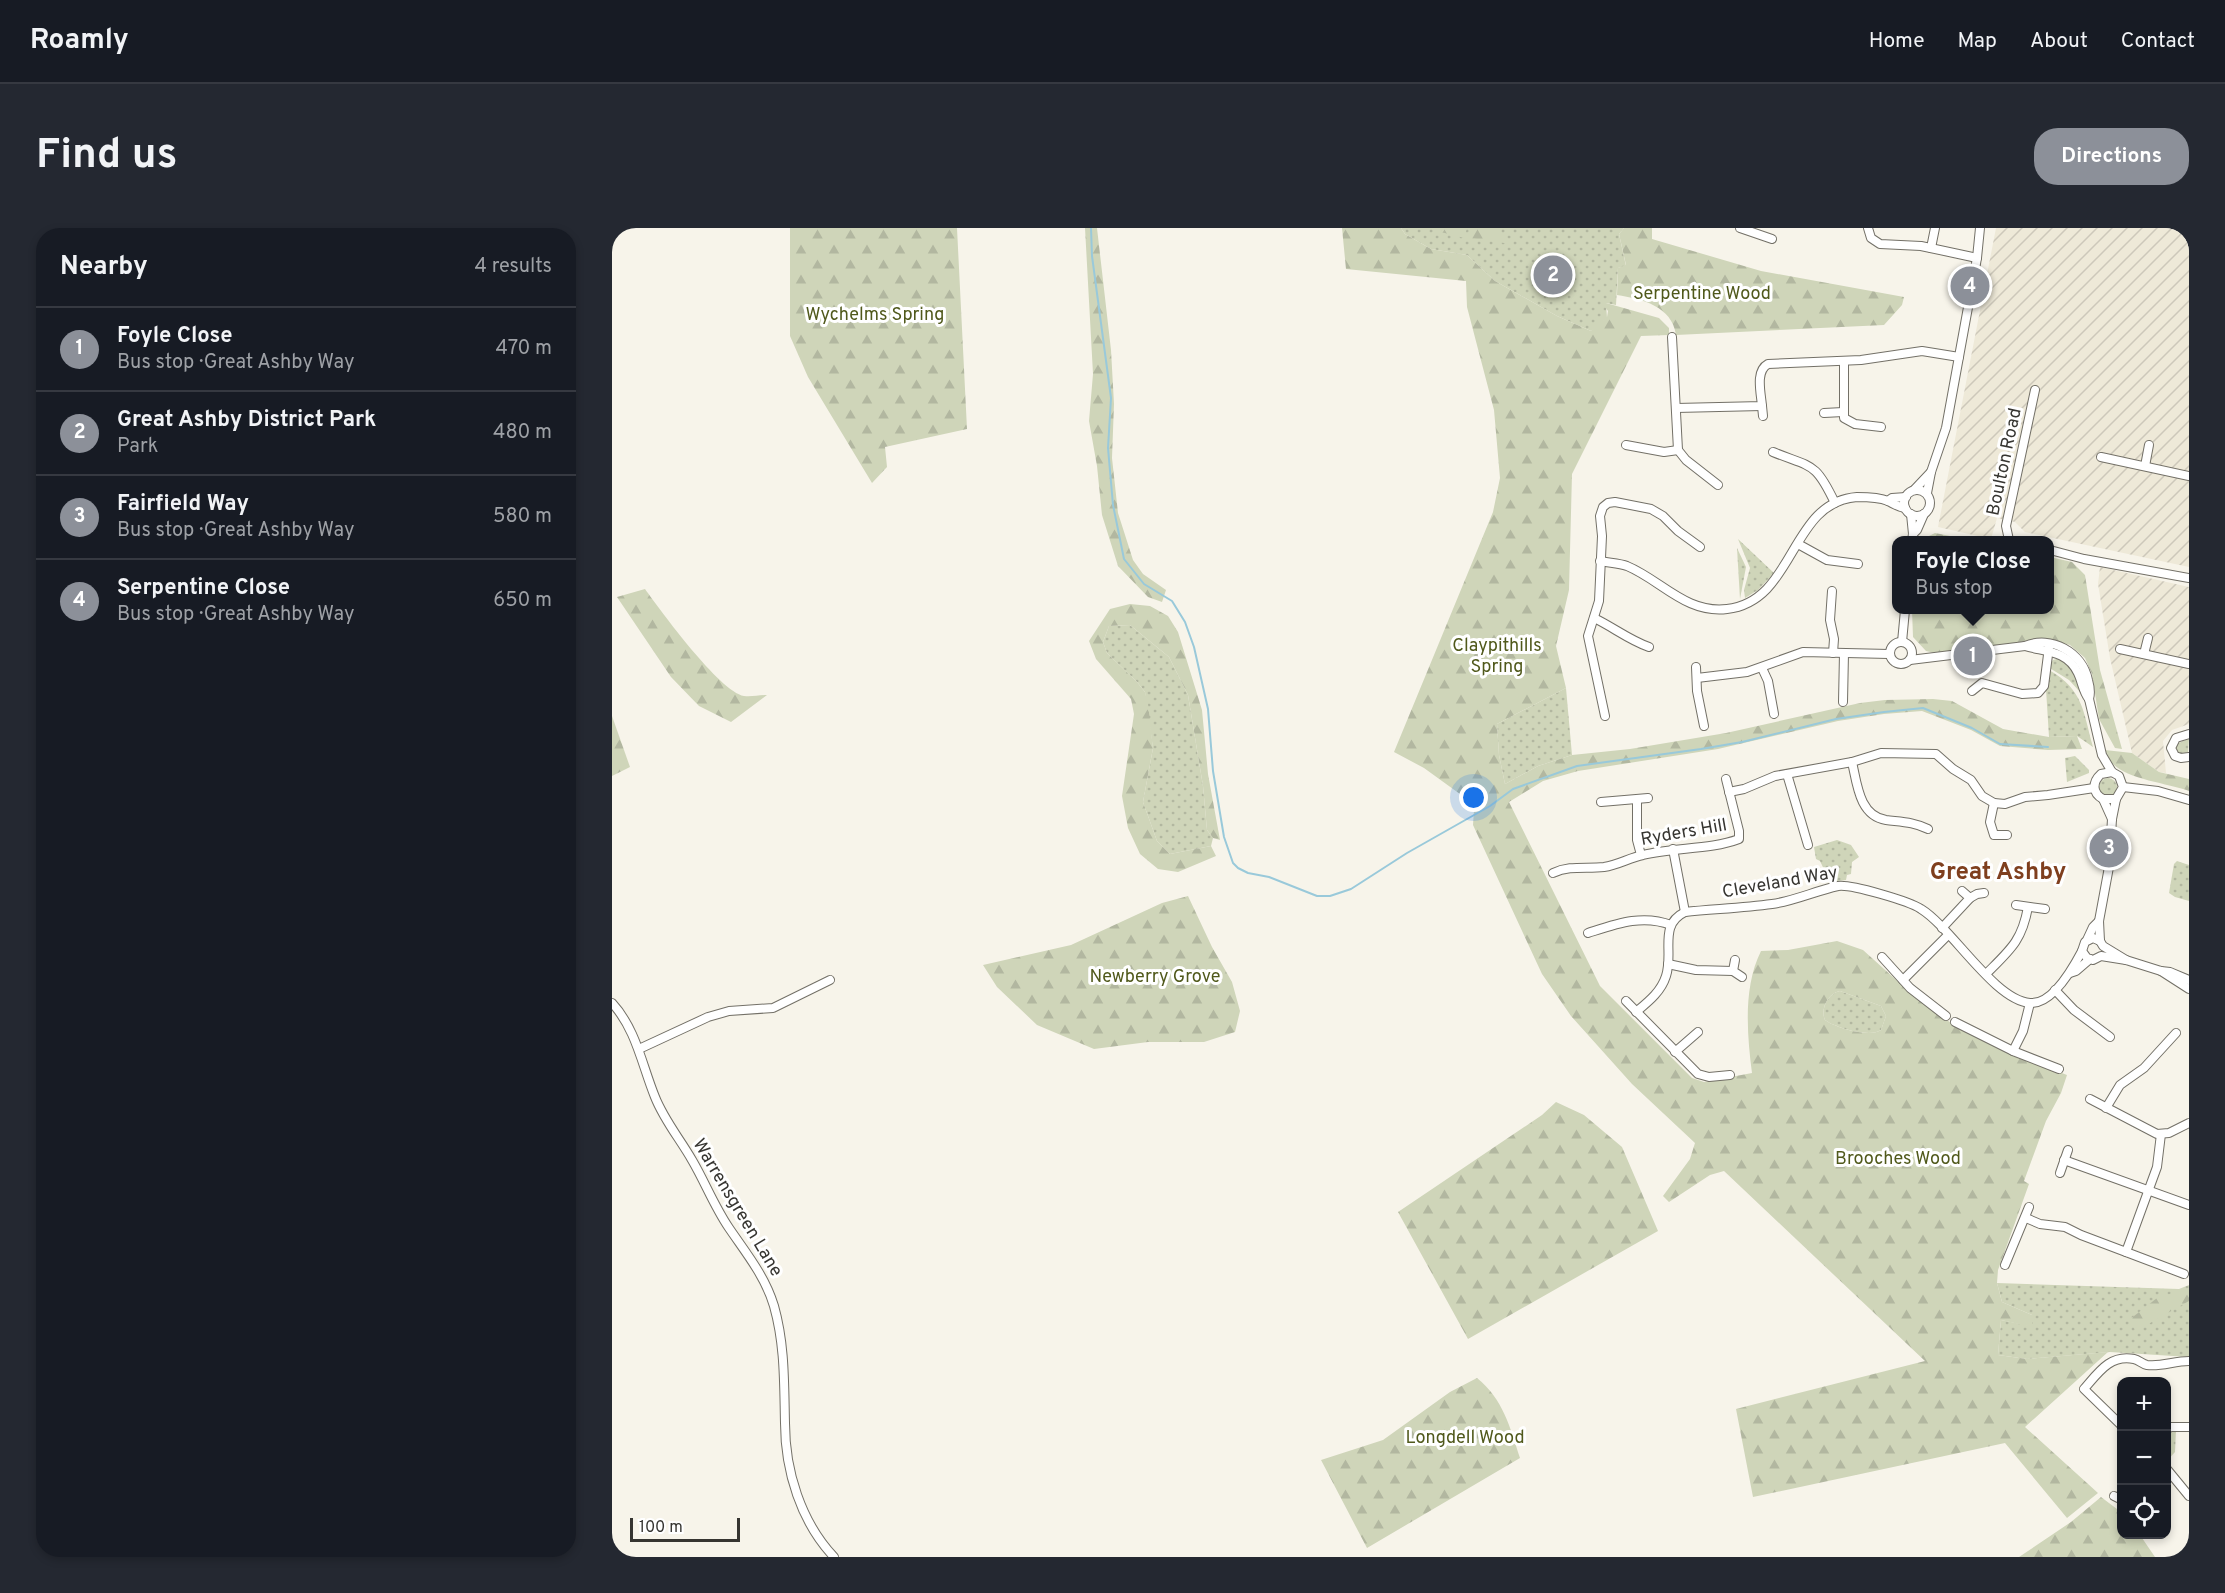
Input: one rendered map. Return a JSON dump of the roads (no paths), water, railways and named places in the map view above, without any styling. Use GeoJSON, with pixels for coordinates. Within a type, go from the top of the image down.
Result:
{"type":"FeatureCollection","features":[{"type":"Feature","properties":{"kind":"street"},"geometry":{"type":"LineString","coordinates":[[1740,228],[1772,239]]}},
{"type":"Feature","properties":{"kind":"street"},"geometry":{"type":"LineString","coordinates":[[1868,228],[1871,238],[1880,244],[1931,248],[1977,258]]}},
{"type":"Feature","properties":{"kind":"street"},"geometry":{"type":"LineString","coordinates":[[1931,248],[1935,228]]}},
{"type":"Feature","properties":{"kind":"street"},"geometry":{"type":"LineString","coordinates":[[1914,536],[1931,504],[1927,493],[1931,472],[1946,428],[1977,258],[1980,228]]}},
{"type":"Feature","properties":{"kind":"street"},"geometry":{"type":"LineString","coordinates":[[1672,337],[1678,450],[1686,460],[1718,485]]}},
{"type":"Feature","properties":{"kind":"street"},"geometry":{"type":"LineString","coordinates":[[1763,416],[1760,376],[1766,365],[1844,361],[1922,351],[1959,357]]}},
{"type":"Feature","properties":{"kind":"street"},"geometry":{"type":"LineString","coordinates":[[1844,361],[1844,418],[1851,423],[1881,427]]}},
{"type":"Feature","properties":{"kind":"street","name":"Boulton Road"},"geometry":{"type":"LineString","coordinates":[[2008,536],[2006,526],[2035,390]]}},
{"type":"Feature","properties":{"kind":"street"},"geometry":{"type":"LineString","coordinates":[[1676,408],[1762,406]]}},
{"type":"Feature","properties":{"kind":"street"},"geometry":{"type":"LineString","coordinates":[[1824,413],[1843,412]]}},
{"type":"Feature","properties":{"kind":"street"},"geometry":{"type":"LineString","coordinates":[[1626,445],[1664,452],[1678,450]]}},
{"type":"Feature","properties":{"kind":"street"},"geometry":{"type":"LineString","coordinates":[[2145,466],[2149,445]]}},
{"type":"Feature","properties":{"kind":"street"},"geometry":{"type":"LineString","coordinates":[[1773,452],[1813,468],[1826,482],[1835,503]]}},
{"type":"Feature","properties":{"kind":"street"},"geometry":{"type":"LineString","coordinates":[[2101,457],[2189,476]]}},
{"type":"Feature","properties":{"kind":"street"},"geometry":{"type":"LineString","coordinates":[[1888,501],[1893,498],[1906,497],[1931,472]]}},
{"type":"Feature","properties":{"kind":"street"},"geometry":{"type":"LineString","coordinates":[[1914,490],[1927,493]]}},
{"type":"Feature","properties":{"kind":"street"},"geometry":{"type":"LineString","coordinates":[[1600,561],[1630,567],[1695,605],[1724,609],[1752,600],[1771,586],[1812,521],[1835,503],[1856,497],[1888,501],[1917,516],[1924,514]]}},
{"type":"Feature","properties":{"kind":"street"},"geometry":{"type":"LineString","coordinates":[[1906,497],[1913,536]]}},
{"type":"Feature","properties":{"kind":"street"},"geometry":{"type":"LineString","coordinates":[[1605,716],[1588,640],[1588,632],[1599,601],[1602,507],[1612,502],[1645,507],[1657,512],[1677,531],[1700,547]]}},
{"type":"Feature","properties":{"kind":"street"},"geometry":{"type":"LineString","coordinates":[[1798,544],[1827,560],[1858,564]]}},
{"type":"Feature","properties":{"kind":"street"},"geometry":{"type":"LineString","coordinates":[[2054,551],[2189,578]]}},
{"type":"Feature","properties":{"kind":"street"},"geometry":{"type":"LineString","coordinates":[[1832,591],[1830,620],[1834,639],[1833,652]]}},
{"type":"Feature","properties":{"kind":"street"},"geometry":{"type":"LineString","coordinates":[[1902,642],[1905,614]]}},
{"type":"Feature","properties":{"kind":"street"},"geometry":{"type":"LineString","coordinates":[[1594,618],[1610,625],[1626,638],[1649,647]]}},
{"type":"Feature","properties":{"kind":"street"},"geometry":{"type":"LineString","coordinates":[[2144,654],[2148,638]]}},
{"type":"Feature","properties":{"kind":"street"},"geometry":{"type":"LineString","coordinates":[[1889,654],[1893,645],[1902,642],[1909,645],[1911,657]]}},
{"type":"Feature","properties":{"kind":"street"},"geometry":{"type":"LineString","coordinates":[[1889,654],[1893,662],[1898,664],[1911,657],[1927,658],[2025,646],[2049,646],[2074,666],[2089,699],[2102,755],[2112,772]]}},
{"type":"Feature","properties":{"kind":"street"},"geometry":{"type":"LineString","coordinates":[[1972,691],[1981,679],[2022,694],[2038,693],[2043,686],[2049,646]]}},
{"type":"Feature","properties":{"kind":"street"},"geometry":{"type":"LineString","coordinates":[[2121,649],[2189,664]]}},
{"type":"Feature","properties":{"kind":"street"},"geometry":{"type":"LineString","coordinates":[[1696,678],[1733,675],[1762,668],[1803,652],[1889,654]]}},
{"type":"Feature","properties":{"kind":"street"},"geometry":{"type":"LineString","coordinates":[[1843,702],[1844,653]]}},
{"type":"Feature","properties":{"kind":"street"},"geometry":{"type":"LineString","coordinates":[[1696,667],[1704,726]]}},
{"type":"Feature","properties":{"kind":"street"},"geometry":{"type":"LineString","coordinates":[[1762,668],[1768,681],[1774,714]]}},
{"type":"Feature","properties":{"kind":"street"},"geometry":{"type":"LineString","coordinates":[[2189,734],[2176,738],[2171,748],[2178,758],[2189,757]]}},
{"type":"Feature","properties":{"kind":"street","name":"Ryders Hill"},"geometry":{"type":"LineString","coordinates":[[1729,792],[1775,777],[1852,762],[1881,753],[1936,754],[1953,769],[1971,780],[1982,796],[1994,803]]}},
{"type":"Feature","properties":{"kind":"street"},"geometry":{"type":"LineString","coordinates":[[2102,755],[2094,788],[2103,799],[2112,819]]}},
{"type":"Feature","properties":{"kind":"street"},"geometry":{"type":"LineString","coordinates":[[1852,762],[1862,800],[1869,811],[1883,819],[1912,822],[1928,829]]}},
{"type":"Feature","properties":{"kind":"street"},"geometry":{"type":"LineString","coordinates":[[2097,777],[2105,772],[2112,772],[2119,776],[2123,787]]}},
{"type":"Feature","properties":{"kind":"street"},"geometry":{"type":"LineString","coordinates":[[1787,774],[1808,845]]}},
{"type":"Feature","properties":{"kind":"street","name":"Ryders Hill"},"geometry":{"type":"LineString","coordinates":[[1554,873],[1578,867],[1614,865],[1641,855],[1739,839],[1726,779]]}},
{"type":"Feature","properties":{"kind":"street"},"geometry":{"type":"LineString","coordinates":[[2101,956],[2098,921],[2109,867],[2112,819],[2116,799],[2123,787]]}},
{"type":"Feature","properties":{"kind":"street"},"geometry":{"type":"LineString","coordinates":[[2123,787],[2158,791],[2189,800]]}},
{"type":"Feature","properties":{"kind":"street"},"geometry":{"type":"LineString","coordinates":[[2007,835],[1994,835],[1990,822],[1994,803],[2006,804],[2025,797],[2094,788]]}},
{"type":"Feature","properties":{"kind":"street"},"geometry":{"type":"LineString","coordinates":[[1601,802],[1648,798]]}},
{"type":"Feature","properties":{"kind":"street"},"geometry":{"type":"LineString","coordinates":[[2103,799],[2116,799]]}},
{"type":"Feature","properties":{"kind":"street"},"geometry":{"type":"LineString","coordinates":[[1637,800],[1637,840],[1641,855]]}},
{"type":"Feature","properties":{"kind":"street"},"geometry":{"type":"LineString","coordinates":[[1636,1012],[1661,986],[1668,964],[1671,925],[1677,916],[1685,912],[1673,849]]}},
{"type":"Feature","properties":{"kind":"street","name":"Cleveland Way"},"geometry":{"type":"LineString","coordinates":[[1685,912],[1772,904],[1839,886],[1848,886],[1917,907],[1942,928],[1986,974],[2009,993],[2030,1003]]}},
{"type":"Feature","properties":{"kind":"street"},"geometry":{"type":"LineString","coordinates":[[1962,891],[1970,898]]}},
{"type":"Feature","properties":{"kind":"street"},"geometry":{"type":"LineString","coordinates":[[1942,928],[1970,898],[1977,894],[1984,894]]}},
{"type":"Feature","properties":{"kind":"street"},"geometry":{"type":"LineString","coordinates":[[2016,905],[2045,909]]}},
{"type":"Feature","properties":{"kind":"street"},"geometry":{"type":"LineString","coordinates":[[1986,974],[2016,943],[2024,926],[2028,907]]}},
{"type":"Feature","properties":{"kind":"street"},"geometry":{"type":"LineString","coordinates":[[1588,933],[1641,919],[1656,920],[1671,925]]}},
{"type":"Feature","properties":{"kind":"street"},"geometry":{"type":"LineString","coordinates":[[2013,1051],[2023,1030],[2030,1003],[2042,1001],[2070,973],[2083,945],[2098,921]]}},
{"type":"Feature","properties":{"kind":"street"},"geometry":{"type":"LineString","coordinates":[[1903,980],[1948,935]]}},
{"type":"Feature","properties":{"kind":"street"},"geometry":{"type":"LineString","coordinates":[[2087,940],[2093,938],[2126,960]]}},
{"type":"Feature","properties":{"kind":"street"},"geometry":{"type":"LineString","coordinates":[[2082,951],[2085,957],[2090,959],[2097,959],[2101,956],[2126,960],[2170,972],[2189,980]]}},
{"type":"Feature","properties":{"kind":"street"},"geometry":{"type":"LineString","coordinates":[[1882,957],[1903,980],[1946,1016]]}},
{"type":"Feature","properties":{"kind":"street"},"geometry":{"type":"LineString","coordinates":[[2070,973],[2076,971],[2090,959]]}},
{"type":"Feature","properties":{"kind":"street"},"geometry":{"type":"LineString","coordinates":[[1733,971],[1735,960]]}},
{"type":"Feature","properties":{"kind":"street"},"geometry":{"type":"LineString","coordinates":[[1668,964],[1696,970],[1733,971],[1742,977]]}},
{"type":"Feature","properties":{"kind":"street"},"geometry":{"type":"LineString","coordinates":[[2161,971],[2189,989]]}},
{"type":"Feature","properties":{"kind":"street"},"geometry":{"type":"LineString","coordinates":[[639,1049],[708,1017],[729,1011],[773,1008],[830,980]]}},
{"type":"Feature","properties":{"kind":"street"},"geometry":{"type":"LineString","coordinates":[[2055,990],[2074,1010],[2110,1038]]}},
{"type":"Feature","properties":{"kind":"street"},"geometry":{"type":"LineString","coordinates":[[1626,1002],[1698,1074],[1709,1077],[1730,1075]]}},
{"type":"Feature","properties":{"kind":"street","name":"Warrensgreen Lane"},"geometry":{"type":"LineString","coordinates":[[612,1003],[639,1049],[660,1108],[691,1158],[723,1219],[768,1287],[784,1356],[785,1424],[792,1479],[808,1518],[819,1538],[834,1557]]}},
{"type":"Feature","properties":{"kind":"street"},"geometry":{"type":"LineString","coordinates":[[1954,1022],[2013,1051],[2060,1068]]}},
{"type":"Feature","properties":{"kind":"street"},"geometry":{"type":"LineString","coordinates":[[1675,1052],[1698,1032]]}},
{"type":"Feature","properties":{"kind":"street"},"geometry":{"type":"LineString","coordinates":[[2106,1108],[2116,1089],[2144,1068],[2176,1033]]}},
{"type":"Feature","properties":{"kind":"street"},"geometry":{"type":"LineString","coordinates":[[2090,1099],[2147,1130],[2161,1134],[2176,1131],[2189,1123]]}},
{"type":"Feature","properties":{"kind":"street"},"geometry":{"type":"LineString","coordinates":[[2126,1252],[2159,1159],[2161,1134]]}},
{"type":"Feature","properties":{"kind":"street"},"geometry":{"type":"LineString","coordinates":[[2060,1173],[2068,1150]]}},
{"type":"Feature","properties":{"kind":"street"},"geometry":{"type":"LineString","coordinates":[[2064,1160],[2189,1205]]}},
{"type":"Feature","properties":{"kind":"street"},"geometry":{"type":"LineString","coordinates":[[2005,1265],[2030,1207]]}},
{"type":"Feature","properties":{"kind":"street"},"geometry":{"type":"LineString","coordinates":[[2025,1218],[2040,1224],[2065,1227],[2184,1274]]}},
{"type":"Feature","properties":{"kind":"street"},"geometry":{"type":"LineString","coordinates":[[2117,1422],[2084,1389],[2104,1366],[2118,1358],[2136,1359],[2144,1365],[2189,1361]]}},
{"type":"Feature","properties":{"kind":"street"},"geometry":{"type":"LineString","coordinates":[[2171,1427],[2189,1427]]}},
{"type":"Feature","properties":{"kind":"street"},"geometry":{"type":"LineString","coordinates":[[2171,1474],[2189,1496]]}},
{"type":"Feature","properties":{"kind":"waterway"},"geometry":{"type":"LineString","coordinates":[[1091,228],[1092,256],[1111,398],[1108,448],[1113,505],[1124,559],[1144,584],[1172,601],[1185,622],[1194,647],[1208,709],[1213,771],[1224,837],[1233,863],[1238,868],[1248,873],[1269,877],[1317,896],[1330,896],[1351,889],[1407,853],[1490,806],[1513,789],[1577,766],[1742,742],[1836,719],[1923,708],[1972,728],[2000,744],[2048,747]]}},
{"type":"Feature","properties":{"kind":"place","name":"Great Ashby District Park"},"geometry":{"type":"Point","coordinates":[1553,275]}},
{"type":"Feature","properties":{"kind":"place","name":"Serpentine Close"},"geometry":{"type":"Point","coordinates":[1970,286]}},
{"type":"Feature","properties":{"kind":"place","name":"Foyle Close"},"geometry":{"type":"Point","coordinates":[1973,656]}},
{"type":"Feature","properties":{"kind":"place","name":"Fairfield Way"},"geometry":{"type":"Point","coordinates":[2109,848]}},
{"type":"Feature","properties":{"kind":"district","name":"Great Ashby"},"geometry":{"type":"Point","coordinates":[1998,873]}},
{"type":"Feature","properties":{"kind":"park label","name":"Serpentine Wood"},"geometry":{"type":"Point","coordinates":[1702,294]}},
{"type":"Feature","properties":{"kind":"park label","name":"Wychelms Spring"},"geometry":{"type":"Point","coordinates":[875,315]}},
{"type":"Feature","properties":{"kind":"park label","name":"Claypithills Spring"},"geometry":{"type":"Point","coordinates":[1497,656]}},
{"type":"Feature","properties":{"kind":"park label","name":"Newberry Grove"},"geometry":{"type":"Point","coordinates":[1155,977]}},
{"type":"Feature","properties":{"kind":"park label","name":"Brooches Wood"},"geometry":{"type":"Point","coordinates":[1898,1159]}},
{"type":"Feature","properties":{"kind":"park label","name":"Longdell Wood"},"geometry":{"type":"Point","coordinates":[1465,1438]}}]}
